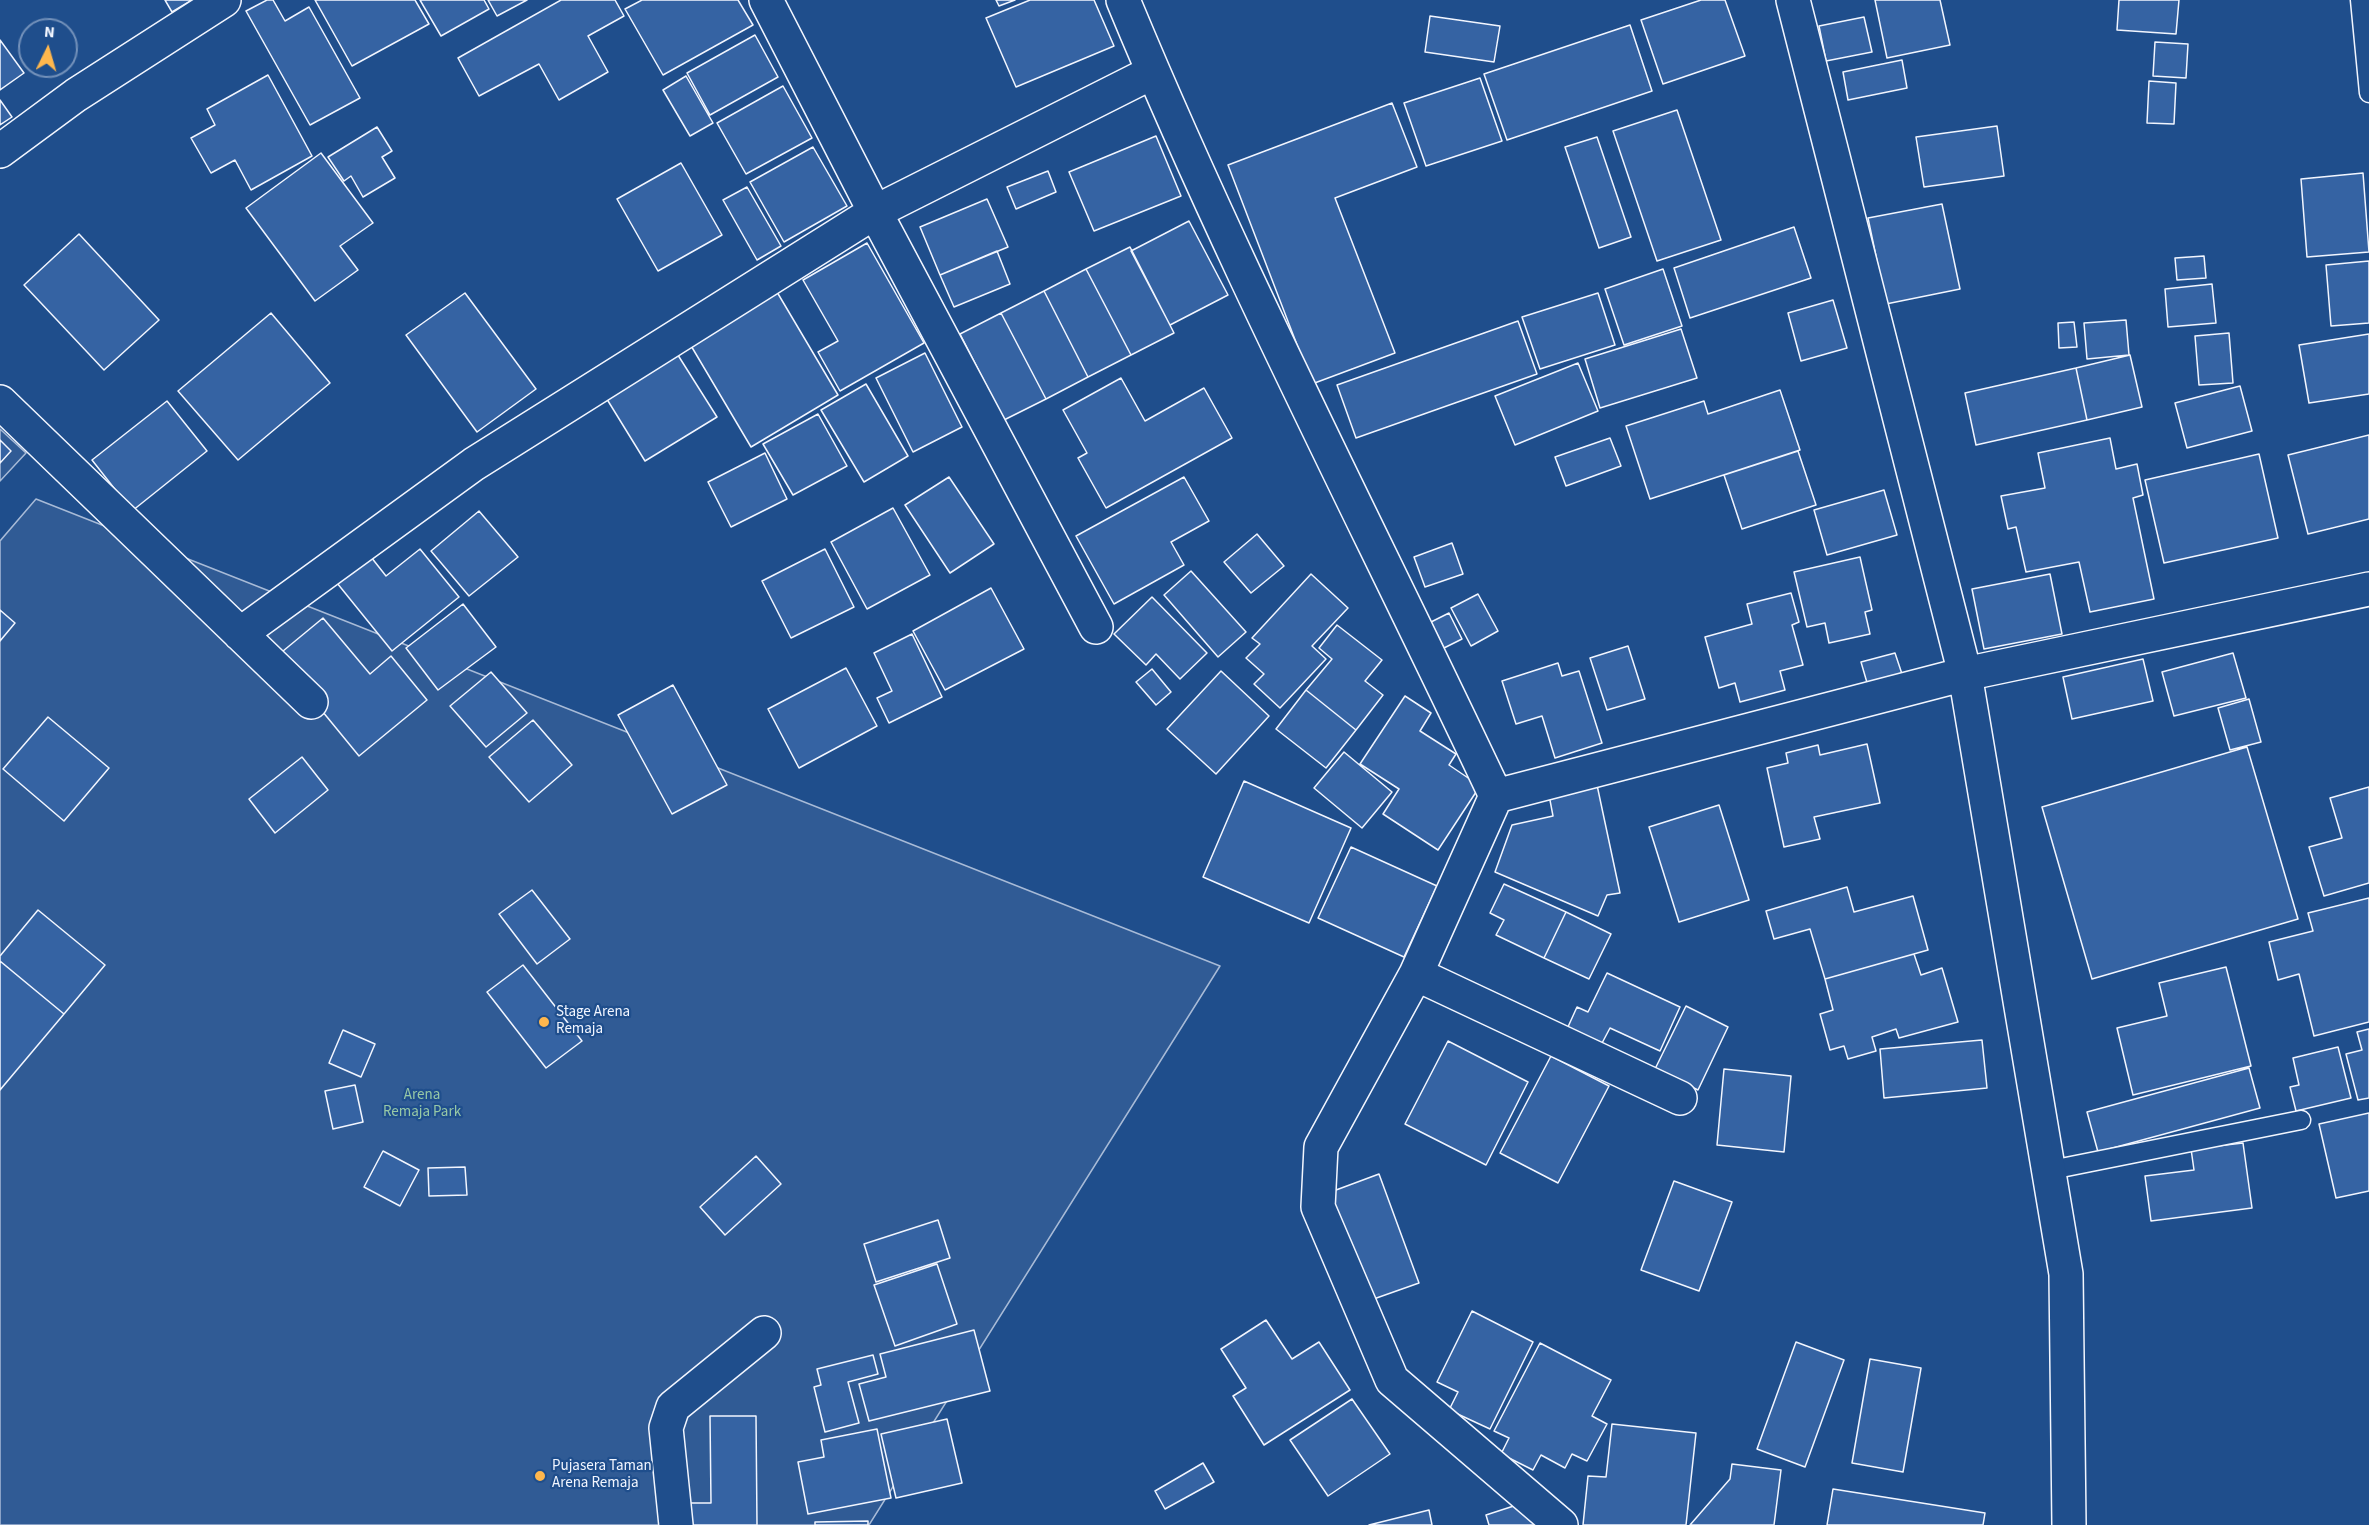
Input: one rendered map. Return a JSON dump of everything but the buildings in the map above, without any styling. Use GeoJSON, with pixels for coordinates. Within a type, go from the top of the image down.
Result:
{"type":"FeatureCollection","features":[{"type":"Feature","properties":{"kind":"street"},"geometry":{"type":"LineString","coordinates":[[0,151],[76,95],[158,40],[224,0]]}},
{"type":"Feature","properties":{"kind":"street"},"geometry":{"type":"LineString","coordinates":[[766,0],[875,212],[1096,627]]}},
{"type":"Feature","properties":{"kind":"street"},"geometry":{"type":"LineString","coordinates":[[1123,0],[1153,72],[1304,401],[1496,796]]}},
{"type":"Feature","properties":{"kind":"street"},"geometry":{"type":"LineString","coordinates":[[1793,0],[1965,674],[2051,1170],[2066,1274],[2069,1525]]}},
{"type":"Feature","properties":{"kind":"street"},"geometry":{"type":"LineString","coordinates":[[240,634],[474,464],[875,212],[1153,72]]}},
{"type":"Feature","properties":{"kind":"street"},"geometry":{"type":"LineString","coordinates":[[0,402],[311,702]]}},
{"type":"Feature","properties":{"kind":"street"},"geometry":{"type":"LineString","coordinates":[[1496,796],[1965,674],[2369,589]]}},
{"type":"Feature","properties":{"kind":"street"},"geometry":{"type":"LineString","coordinates":[[1496,796],[1416,974],[1321,1148],[1318,1207],[1392,1380],[1561,1525]]}},
{"type":"Feature","properties":{"kind":"street"},"geometry":{"type":"LineString","coordinates":[[1416,974],[1680,1098]]}},
{"type":"Feature","properties":{"kind":"street"},"geometry":{"type":"LineString","coordinates":[[676,1525],[666,1428],[668,1416],[673,1407],[765,1333]]}},
{"type":"Feature","properties":{"kind":"lane"},"geometry":{"type":"LineString","coordinates":[[2360,0],[2369,93]]}},
{"type":"Feature","properties":{"kind":"lane"},"geometry":{"type":"LineString","coordinates":[[2051,1170],[2301,1120]]}},
{"type":"Feature","properties":{"kind":"shaded area"},"geometry":{"type":"Polygon","coordinates":[[[0,429],[26,453],[0,481],[0,429]]]}},
{"type":"Feature","properties":{"kind":"shaded area","name":"Arena Remaja Park"},"geometry":{"type":"Polygon","coordinates":[[[36,499],[1220,966],[869,1525],[0,1525],[0,541],[36,499]]]}},
{"type":"Feature","properties":{"kind":"place","name":"Stage Arena Remaja"},"geometry":{"type":"Point","coordinates":[544,1022]}},
{"type":"Feature","properties":{"kind":"place","name":"Pujasera Taman Arena Remaja"},"geometry":{"type":"Point","coordinates":[540,1476]}}]}
